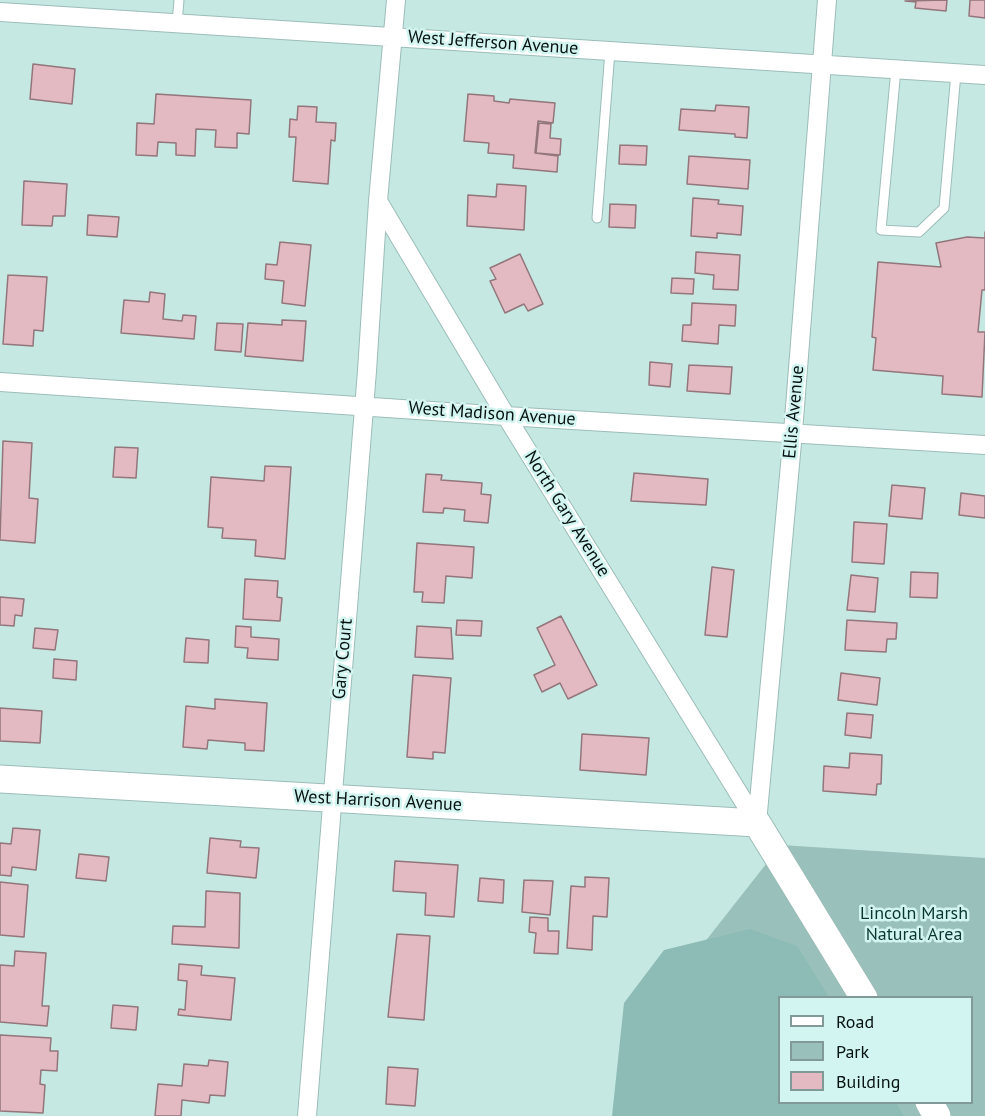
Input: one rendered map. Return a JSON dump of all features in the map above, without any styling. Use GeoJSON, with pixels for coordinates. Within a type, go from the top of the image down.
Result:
{"type":"FeatureCollection","features":[{"type":"Feature","properties":{"kind":"street"},"geometry":{"type":"LineString","coordinates":[[378,201],[396,0]]}},
{"type":"Feature","properties":{"kind":"street","name":"Ellis Avenue"},"geometry":{"type":"LineString","coordinates":[[756,823],[793,432],[827,0]]}},
{"type":"Feature","properties":{"kind":"street","name":"West Jefferson Avenue"},"geometry":{"type":"LineString","coordinates":[[0,12],[985,75]]}},
{"type":"Feature","properties":{"kind":"street","name":"Gary Court"},"geometry":{"type":"LineString","coordinates":[[307,1116],[364,405],[378,201]]}},
{"type":"Feature","properties":{"kind":"street","name":"North Gary Avenue"},"geometry":{"type":"LineString","coordinates":[[378,201],[506,416],[863,996]]}},
{"type":"Feature","properties":{"kind":"street","name":"West Madison Avenue"},"geometry":{"type":"LineString","coordinates":[[0,382],[985,445]]}},
{"type":"Feature","properties":{"kind":"street","name":"West Harrison Avenue"},"geometry":{"type":"LineString","coordinates":[[0,779],[756,823]]}},
{"type":"Feature","properties":{"kind":"lane"},"geometry":{"type":"LineString","coordinates":[[177,23],[179,0]]}},
{"type":"Feature","properties":{"kind":"lane"},"geometry":{"type":"LineString","coordinates":[[597,218],[610,51]]}},
{"type":"Feature","properties":{"kind":"lane"},"geometry":{"type":"LineString","coordinates":[[896,69],[880,230],[919,232],[944,208],[956,73]]}},
{"type":"Feature","properties":{"kind":"green space","name":"Lincoln Marsh Natural Area"},"geometry":{"type":"Polygon","coordinates":[[[781,845],[985,858],[985,1116],[628,1116],[678,976],[781,845]]]}},
{"type":"Feature","properties":{"kind":"shaded area"},"geometry":{"type":"Polygon","coordinates":[[[750,929],[797,946],[828,996],[778,996],[778,1104],[897,1104],[904,1116],[612,1116],[624,1003],[664,950],[750,929]]]}},
{"type":"Feature","properties":{"kind":"building"},"geometry":{"type":"Polygon","coordinates":[[[947,0],[946,11],[915,8],[916,2],[905,1],[947,0]]]}},
{"type":"Feature","properties":{"kind":"building"},"geometry":{"type":"Polygon","coordinates":[[[970,0],[985,0],[985,18],[969,16],[970,0]]]}},
{"type":"Feature","properties":{"kind":"building"},"geometry":{"type":"Polygon","coordinates":[[[33,64],[75,69],[72,104],[30,99],[33,64]]]}},
{"type":"Feature","properties":{"kind":"building"},"geometry":{"type":"Polygon","coordinates":[[[156,94],[251,100],[249,134],[237,133],[237,148],[215,147],[216,130],[196,129],[195,156],[176,155],[176,143],[158,142],[157,156],[136,155],[137,123],[154,124],[156,94]]]}},
{"type":"Feature","properties":{"kind":"building"},"geometry":{"type":"Polygon","coordinates":[[[468,94],[494,96],[494,101],[509,103],[510,99],[555,103],[553,123],[538,121],[535,153],[558,156],[557,172],[513,168],[514,155],[488,153],[489,143],[464,141],[468,94]]]}},
{"type":"Feature","properties":{"kind":"building"},"geometry":{"type":"Polygon","coordinates":[[[716,105],[749,107],[747,138],[735,137],[735,134],[679,130],[681,109],[715,111],[716,105]]]}},
{"type":"Feature","properties":{"kind":"building"},"geometry":{"type":"Polygon","coordinates":[[[298,106],[317,107],[316,122],[336,123],[335,141],[331,140],[328,184],[293,181],[296,137],[289,137],[290,119],[297,120],[298,106]]]}},
{"type":"Feature","properties":{"kind":"building"},"geometry":{"type":"Polygon","coordinates":[[[539,123],[551,124],[550,138],[561,139],[560,155],[536,153],[539,123]]]}},
{"type":"Feature","properties":{"kind":"building"},"geometry":{"type":"Polygon","coordinates":[[[620,145],[647,146],[646,165],[619,164],[620,145]]]}},
{"type":"Feature","properties":{"kind":"building"},"geometry":{"type":"Polygon","coordinates":[[[689,156],[750,160],[748,189],[687,184],[689,156]]]}},
{"type":"Feature","properties":{"kind":"building"},"geometry":{"type":"Polygon","coordinates":[[[24,181],[67,184],[65,216],[53,216],[52,226],[22,225],[24,181]]]}},
{"type":"Feature","properties":{"kind":"building"},"geometry":{"type":"Polygon","coordinates":[[[497,184],[526,186],[524,230],[467,226],[468,195],[496,197],[497,184]]]}},
{"type":"Feature","properties":{"kind":"building"},"geometry":{"type":"Polygon","coordinates":[[[693,198],[719,200],[718,204],[743,206],[741,235],[717,233],[717,238],[691,236],[693,198]]]}},
{"type":"Feature","properties":{"kind":"building"},"geometry":{"type":"Polygon","coordinates":[[[610,204],[636,205],[635,228],[609,227],[610,204]]]}},
{"type":"Feature","properties":{"kind":"building"},"geometry":{"type":"Polygon","coordinates":[[[88,215],[119,217],[117,237],[87,235],[88,215]]]}},
{"type":"Feature","properties":{"kind":"building"},"geometry":{"type":"Polygon","coordinates":[[[967,237],[985,238],[985,290],[982,290],[978,332],[985,332],[982,397],[942,394],[943,376],[873,370],[876,338],[872,337],[878,262],[941,267],[936,243],[967,237]]]}},
{"type":"Feature","properties":{"kind":"building"},"geometry":{"type":"Polygon","coordinates":[[[280,242],[311,245],[305,306],[282,303],[284,281],[265,279],[266,264],[277,265],[280,242]]]}},
{"type":"Feature","properties":{"kind":"building"},"geometry":{"type":"Polygon","coordinates":[[[696,252],[740,255],[738,290],[713,289],[714,275],[695,273],[696,252]]]}},
{"type":"Feature","properties":{"kind":"building"},"geometry":{"type":"Polygon","coordinates":[[[520,254],[543,304],[528,311],[524,304],[505,313],[490,281],[496,279],[490,268],[520,254]]]}},
{"type":"Feature","properties":{"kind":"building"},"geometry":{"type":"Polygon","coordinates":[[[8,275],[47,277],[43,331],[34,330],[33,346],[3,344],[8,275]]]}},
{"type":"Feature","properties":{"kind":"building"},"geometry":{"type":"Polygon","coordinates":[[[672,278],[694,279],[693,294],[671,293],[672,278]]]}},
{"type":"Feature","properties":{"kind":"building"},"geometry":{"type":"Polygon","coordinates":[[[150,292],[165,294],[163,319],[182,321],[183,315],[196,316],[194,339],[121,333],[124,300],[149,302],[150,292]]]}},
{"type":"Feature","properties":{"kind":"building"},"geometry":{"type":"Polygon","coordinates":[[[692,303],[736,305],[735,326],[719,325],[718,344],[682,341],[683,325],[691,325],[692,303]]]}},
{"type":"Feature","properties":{"kind":"building"},"geometry":{"type":"Polygon","coordinates":[[[282,320],[306,321],[303,361],[245,356],[248,323],[282,325],[282,320]]]}},
{"type":"Feature","properties":{"kind":"building"},"geometry":{"type":"Polygon","coordinates":[[[217,323],[243,324],[241,352],[215,350],[217,323]]]}},
{"type":"Feature","properties":{"kind":"building"},"geometry":{"type":"Polygon","coordinates":[[[650,362],[672,364],[670,387],[649,385],[650,362]]]}},
{"type":"Feature","properties":{"kind":"building"},"geometry":{"type":"Polygon","coordinates":[[[689,365],[732,367],[730,394],[687,391],[689,365]]]}},
{"type":"Feature","properties":{"kind":"building"},"geometry":{"type":"Polygon","coordinates":[[[3,441],[32,443],[29,498],[38,499],[35,543],[0,540],[3,441]]]}},
{"type":"Feature","properties":{"kind":"building"},"geometry":{"type":"Polygon","coordinates":[[[115,447],[138,448],[136,478],[113,477],[115,447]]]}},
{"type":"Feature","properties":{"kind":"building"},"geometry":{"type":"Polygon","coordinates":[[[265,466],[291,467],[285,559],[255,556],[256,540],[222,538],[223,528],[208,527],[211,477],[264,481],[265,466]]]}},
{"type":"Feature","properties":{"kind":"building"},"geometry":{"type":"Polygon","coordinates":[[[634,473],[708,479],[706,505],[631,501],[634,473]]]}},
{"type":"Feature","properties":{"kind":"building"},"geometry":{"type":"Polygon","coordinates":[[[426,474],[442,475],[441,480],[482,483],[481,494],[491,495],[488,523],[464,521],[465,510],[444,508],[443,513],[423,512],[426,474]]]}},
{"type":"Feature","properties":{"kind":"building"},"geometry":{"type":"Polygon","coordinates":[[[892,485],[925,488],[922,519],[889,516],[892,485]]]}},
{"type":"Feature","properties":{"kind":"building"},"geometry":{"type":"Polygon","coordinates":[[[961,493],[985,496],[985,518],[959,515],[961,493]]]}},
{"type":"Feature","properties":{"kind":"building"},"geometry":{"type":"Polygon","coordinates":[[[854,522],[887,524],[884,564],[852,562],[854,522]]]}},
{"type":"Feature","properties":{"kind":"building"},"geometry":{"type":"Polygon","coordinates":[[[417,543],[474,547],[472,578],[446,576],[444,603],[422,602],[423,592],[414,592],[417,543]]]}},
{"type":"Feature","properties":{"kind":"building"},"geometry":{"type":"Polygon","coordinates":[[[712,567],[734,570],[727,637],[705,635],[712,567]]]}},
{"type":"Feature","properties":{"kind":"building"},"geometry":{"type":"Polygon","coordinates":[[[911,572],[938,573],[937,598],[910,597],[911,572]]]}},
{"type":"Feature","properties":{"kind":"building"},"geometry":{"type":"Polygon","coordinates":[[[851,575],[878,578],[875,612],[847,610],[851,575]]]}},
{"type":"Feature","properties":{"kind":"building"},"geometry":{"type":"Polygon","coordinates":[[[245,579],[278,581],[277,597],[282,598],[280,621],[243,619],[245,579]]]}},
{"type":"Feature","properties":{"kind":"building"},"geometry":{"type":"Polygon","coordinates":[[[0,597],[24,599],[22,616],[15,615],[14,626],[0,625],[0,597]]]}},
{"type":"Feature","properties":{"kind":"building"},"geometry":{"type":"Polygon","coordinates":[[[561,616],[597,685],[568,699],[560,683],[542,692],[534,675],[555,665],[537,628],[561,616]]]}},
{"type":"Feature","properties":{"kind":"building"},"geometry":{"type":"Polygon","coordinates":[[[457,620],[482,621],[481,636],[456,635],[457,620]]]}},
{"type":"Feature","properties":{"kind":"building"},"geometry":{"type":"Polygon","coordinates":[[[847,620],[897,623],[896,639],[887,639],[886,652],[845,650],[847,620]]]}},
{"type":"Feature","properties":{"kind":"building"},"geometry":{"type":"Polygon","coordinates":[[[236,626],[251,627],[251,637],[279,639],[278,660],[247,658],[248,648],[235,647],[236,626]]]}},
{"type":"Feature","properties":{"kind":"building"},"geometry":{"type":"Polygon","coordinates":[[[417,626],[451,628],[453,659],[415,657],[417,626]]]}},
{"type":"Feature","properties":{"kind":"building"},"geometry":{"type":"Polygon","coordinates":[[[35,628],[58,630],[55,650],[33,648],[35,628]]]}},
{"type":"Feature","properties":{"kind":"building"},"geometry":{"type":"Polygon","coordinates":[[[186,638],[209,640],[208,663],[184,662],[186,638]]]}},
{"type":"Feature","properties":{"kind":"building"},"geometry":{"type":"Polygon","coordinates":[[[54,659],[77,661],[76,680],[53,678],[54,659]]]}},
{"type":"Feature","properties":{"kind":"building"},"geometry":{"type":"Polygon","coordinates":[[[841,673],[880,678],[877,705],[838,700],[841,673]]]}},
{"type":"Feature","properties":{"kind":"building"},"geometry":{"type":"Polygon","coordinates":[[[413,675],[451,678],[445,753],[433,752],[433,759],[407,757],[413,675]]]}},
{"type":"Feature","properties":{"kind":"building"},"geometry":{"type":"Polygon","coordinates":[[[215,699],[267,703],[264,751],[245,750],[245,743],[208,740],[207,749],[183,747],[186,706],[215,709],[215,699]]]}},
{"type":"Feature","properties":{"kind":"building"},"geometry":{"type":"Polygon","coordinates":[[[0,708],[42,711],[40,743],[0,741],[0,708]]]}},
{"type":"Feature","properties":{"kind":"building"},"geometry":{"type":"Polygon","coordinates":[[[847,713],[873,715],[871,738],[845,735],[847,713]]]}},
{"type":"Feature","properties":{"kind":"building"},"geometry":{"type":"Polygon","coordinates":[[[582,734],[649,738],[646,775],[580,770],[582,734]]]}},
{"type":"Feature","properties":{"kind":"building"},"geometry":{"type":"Polygon","coordinates":[[[850,753],[882,755],[881,784],[877,784],[876,795],[823,791],[824,766],[849,768],[850,753]]]}},
{"type":"Feature","properties":{"kind":"building"},"geometry":{"type":"Polygon","coordinates":[[[13,828],[40,830],[36,870],[12,867],[11,876],[0,875],[0,843],[11,844],[13,828]]]}},
{"type":"Feature","properties":{"kind":"building"},"geometry":{"type":"Polygon","coordinates":[[[210,838],[241,841],[240,847],[259,848],[256,878],[207,873],[210,838]]]}},
{"type":"Feature","properties":{"kind":"building"},"geometry":{"type":"Polygon","coordinates":[[[79,854],[109,857],[106,881],[76,878],[79,854]]]}},
{"type":"Feature","properties":{"kind":"building"},"geometry":{"type":"Polygon","coordinates":[[[395,861],[458,865],[454,917],[425,915],[426,893],[393,891],[395,861]]]}},
{"type":"Feature","properties":{"kind":"building"},"geometry":{"type":"Polygon","coordinates":[[[585,877],[609,878],[607,917],[593,916],[592,950],[567,948],[571,886],[585,887],[585,877]]]}},
{"type":"Feature","properties":{"kind":"building"},"geometry":{"type":"Polygon","coordinates":[[[480,878],[504,880],[503,903],[478,901],[480,878]]]}},
{"type":"Feature","properties":{"kind":"building"},"geometry":{"type":"Polygon","coordinates":[[[524,880],[553,881],[550,915],[522,912],[524,880]]]}},
{"type":"Feature","properties":{"kind":"building"},"geometry":{"type":"Polygon","coordinates":[[[0,882],[28,885],[24,937],[0,935],[0,882]]]}},
{"type":"Feature","properties":{"kind":"building"},"geometry":{"type":"Polygon","coordinates":[[[206,891],[240,893],[239,948],[172,944],[173,926],[205,927],[206,891]]]}},
{"type":"Feature","properties":{"kind":"building"},"geometry":{"type":"Polygon","coordinates":[[[530,917],[548,918],[548,931],[559,931],[558,954],[534,953],[536,933],[529,932],[530,917]]]}},
{"type":"Feature","properties":{"kind":"building"},"geometry":{"type":"Polygon","coordinates":[[[397,934],[430,936],[424,1020],[388,1017],[397,934]]]}},
{"type":"Feature","properties":{"kind":"building"},"geometry":{"type":"Polygon","coordinates":[[[15,951],[46,953],[42,1006],[49,1006],[47,1026],[0,1022],[0,965],[14,966],[15,951]]]}},
{"type":"Feature","properties":{"kind":"building"},"geometry":{"type":"Polygon","coordinates":[[[179,964],[202,966],[201,975],[235,978],[231,1020],[178,1015],[179,1009],[185,1010],[187,981],[178,980],[179,964]]]}},
{"type":"Feature","properties":{"kind":"building"},"geometry":{"type":"Polygon","coordinates":[[[113,1005],[138,1007],[136,1030],[111,1028],[113,1005]]]}},
{"type":"Feature","properties":{"kind":"building"},"geometry":{"type":"Polygon","coordinates":[[[0,1035],[51,1038],[50,1051],[58,1051],[57,1071],[41,1070],[40,1084],[45,1085],[43,1113],[0,1111],[0,1035]]]}},
{"type":"Feature","properties":{"kind":"building"},"geometry":{"type":"Polygon","coordinates":[[[209,1060],[228,1062],[225,1096],[210,1095],[209,1103],[182,1100],[181,1116],[155,1116],[158,1084],[182,1086],[184,1064],[208,1066],[209,1060]]]}},
{"type":"Feature","properties":{"kind":"building"},"geometry":{"type":"Polygon","coordinates":[[[388,1067],[418,1069],[415,1106],[386,1104],[388,1067]]]}}]}
